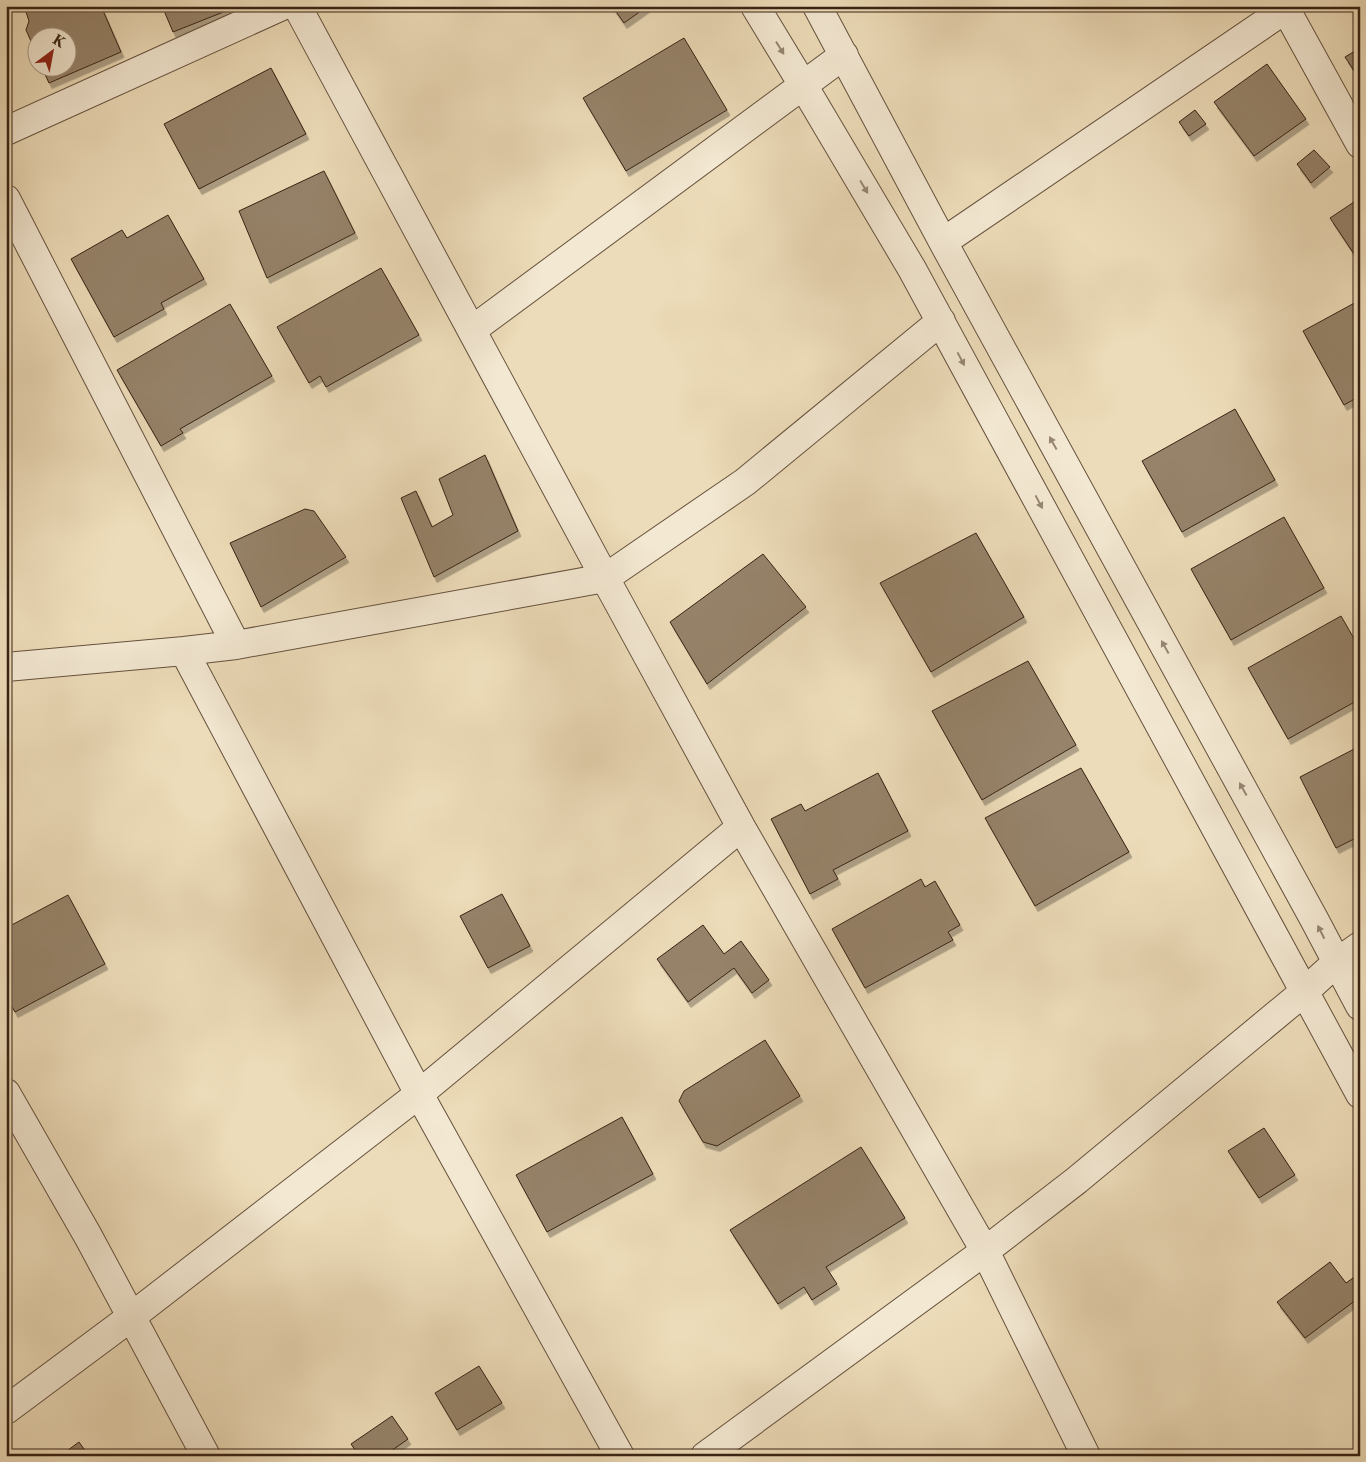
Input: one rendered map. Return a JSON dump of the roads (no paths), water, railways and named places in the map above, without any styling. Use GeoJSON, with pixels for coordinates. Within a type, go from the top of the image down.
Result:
{"type":"FeatureCollection","features":[{"type":"Feature","properties":{"kind":"street"},"geometry":{"type":"LineString","coordinates":[[6,131],[282,6]]}},
{"type":"Feature","properties":{"kind":"street"},"geometry":{"type":"LineString","coordinates":[[297,6],[741,827],[985,1251],[1086,1456]]}},
{"type":"Feature","properties":{"kind":"street"},"geometry":{"type":"LineString","coordinates":[[755,6],[941,321],[1360,1094]]}},
{"type":"Feature","properties":{"kind":"street"},"geometry":{"type":"LineString","coordinates":[[817,6],[943,242],[1360,1006]]}},
{"type":"Feature","properties":{"kind":"street"},"geometry":{"type":"LineString","coordinates":[[943,242],[1286,7],[1360,144]]}},
{"type":"Feature","properties":{"kind":"street"},"geometry":{"type":"LineString","coordinates":[[472,330],[844,55]]}},
{"type":"Feature","properties":{"kind":"street"},"geometry":{"type":"LineString","coordinates":[[6,198],[236,645]]}},
{"type":"Feature","properties":{"kind":"street"},"geometry":{"type":"LineString","coordinates":[[6,666],[236,645],[605,578],[745,482],[941,321]]}},
{"type":"Feature","properties":{"kind":"street"},"geometry":{"type":"LineString","coordinates":[[184,651],[419,1094],[620,1456]]}},
{"type":"Feature","properties":{"kind":"street"},"geometry":{"type":"LineString","coordinates":[[6,1410],[131,1317],[419,1094],[741,827]]}},
{"type":"Feature","properties":{"kind":"street"},"geometry":{"type":"LineString","coordinates":[[706,1456],[985,1251],[1077,1180],[1304,992],[1336,963],[1360,946]]}},
{"type":"Feature","properties":{"kind":"street"},"geometry":{"type":"LineString","coordinates":[[6,1093],[88,1236],[206,1456]]}}]}
